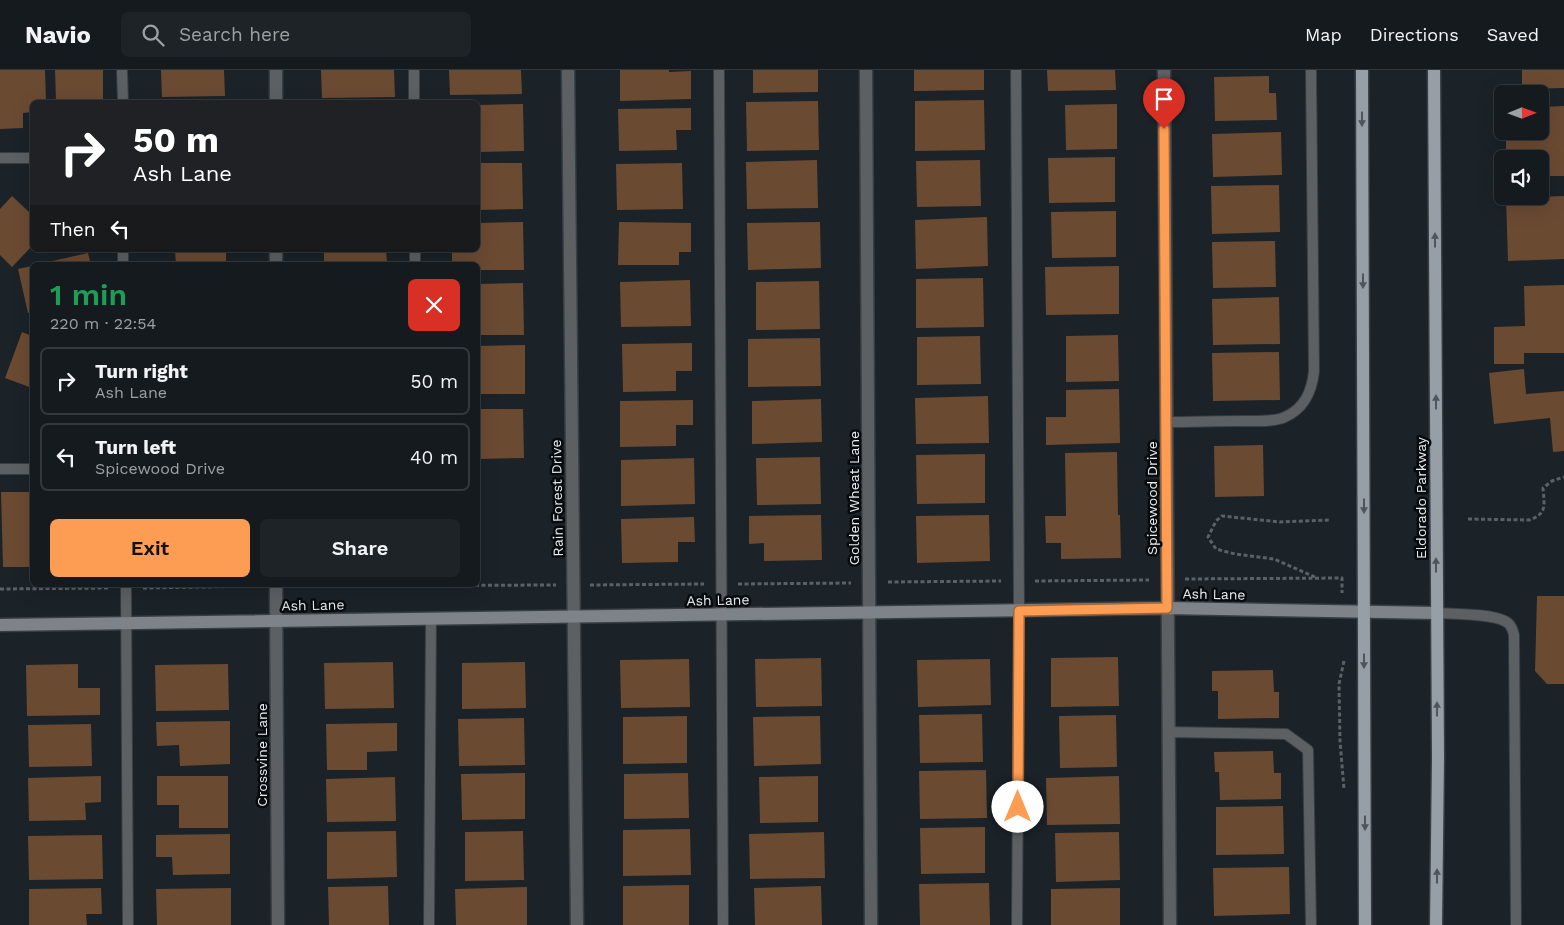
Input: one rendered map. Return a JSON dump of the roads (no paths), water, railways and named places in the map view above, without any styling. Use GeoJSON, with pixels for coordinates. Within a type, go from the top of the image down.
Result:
{"type":"FeatureCollection","features":[{"type":"Feature","properties":{"kind":"main road"},"geometry":{"type":"LineString","coordinates":[[1362,70],[1365,925]]}},
{"type":"Feature","properties":{"kind":"main road","name":"Eldorado Parkway"},"geometry":{"type":"LineString","coordinates":[[1434,70],[1437,613],[1436,925]]}},
{"type":"Feature","properties":{"kind":"street"},"geometry":{"type":"LineString","coordinates":[[276,70],[276,100]]}},
{"type":"Feature","properties":{"kind":"street","name":"Rain Forest Drive"},"geometry":{"type":"LineString","coordinates":[[568,70],[577,925]]}},
{"type":"Feature","properties":{"kind":"street","name":"Golden Wheat Lane"},"geometry":{"type":"LineString","coordinates":[[866,70],[871,925]]}},
{"type":"Feature","properties":{"kind":"street","name":"Spicewood Drive"},"geometry":{"type":"LineString","coordinates":[[1164,70],[1170,925]]}},
{"type":"Feature","properties":{"kind":"street","name":"Crossvine Lane"},"geometry":{"type":"LineString","coordinates":[[276,587],[278,925]]}},
{"type":"Feature","properties":{"kind":"street","name":"Ash Lane"},"geometry":{"type":"LineString","coordinates":[[0,625],[1167,608],[1437,613]]}},
{"type":"Feature","properties":{"kind":"lane"},"geometry":{"type":"LineString","coordinates":[[122,70],[123,100]]}},
{"type":"Feature","properties":{"kind":"lane"},"geometry":{"type":"LineString","coordinates":[[414,70],[414,100]]}},
{"type":"Feature","properties":{"kind":"lane"},"geometry":{"type":"LineString","coordinates":[[719,70],[723,925]]}},
{"type":"Feature","properties":{"kind":"lane"},"geometry":{"type":"LineString","coordinates":[[1016,70],[1019,581],[1017,925]]}},
{"type":"Feature","properties":{"kind":"lane"},"geometry":{"type":"LineString","coordinates":[[1166,422],[1263,421],[1284,418],[1294,412],[1309,395],[1313,385],[1314,371],[1311,70]]}},
{"type":"Feature","properties":{"kind":"lane"},"geometry":{"type":"LineString","coordinates":[[0,158],[30,158]]}},
{"type":"Feature","properties":{"kind":"lane"},"geometry":{"type":"LineString","coordinates":[[0,469],[30,469]]}},
{"type":"Feature","properties":{"kind":"lane"},"geometry":{"type":"LineString","coordinates":[[126,587],[128,925]]}},
{"type":"Feature","properties":{"kind":"lane"},"geometry":{"type":"LineString","coordinates":[[1437,613],[1499,618],[1509,624],[1514,634],[1516,925]]}},
{"type":"Feature","properties":{"kind":"lane"},"geometry":{"type":"LineString","coordinates":[[429,925],[431,618]]}},
{"type":"Feature","properties":{"kind":"lane"},"geometry":{"type":"LineString","coordinates":[[1168,732],[1286,734],[1308,750],[1311,925]]}}]}
